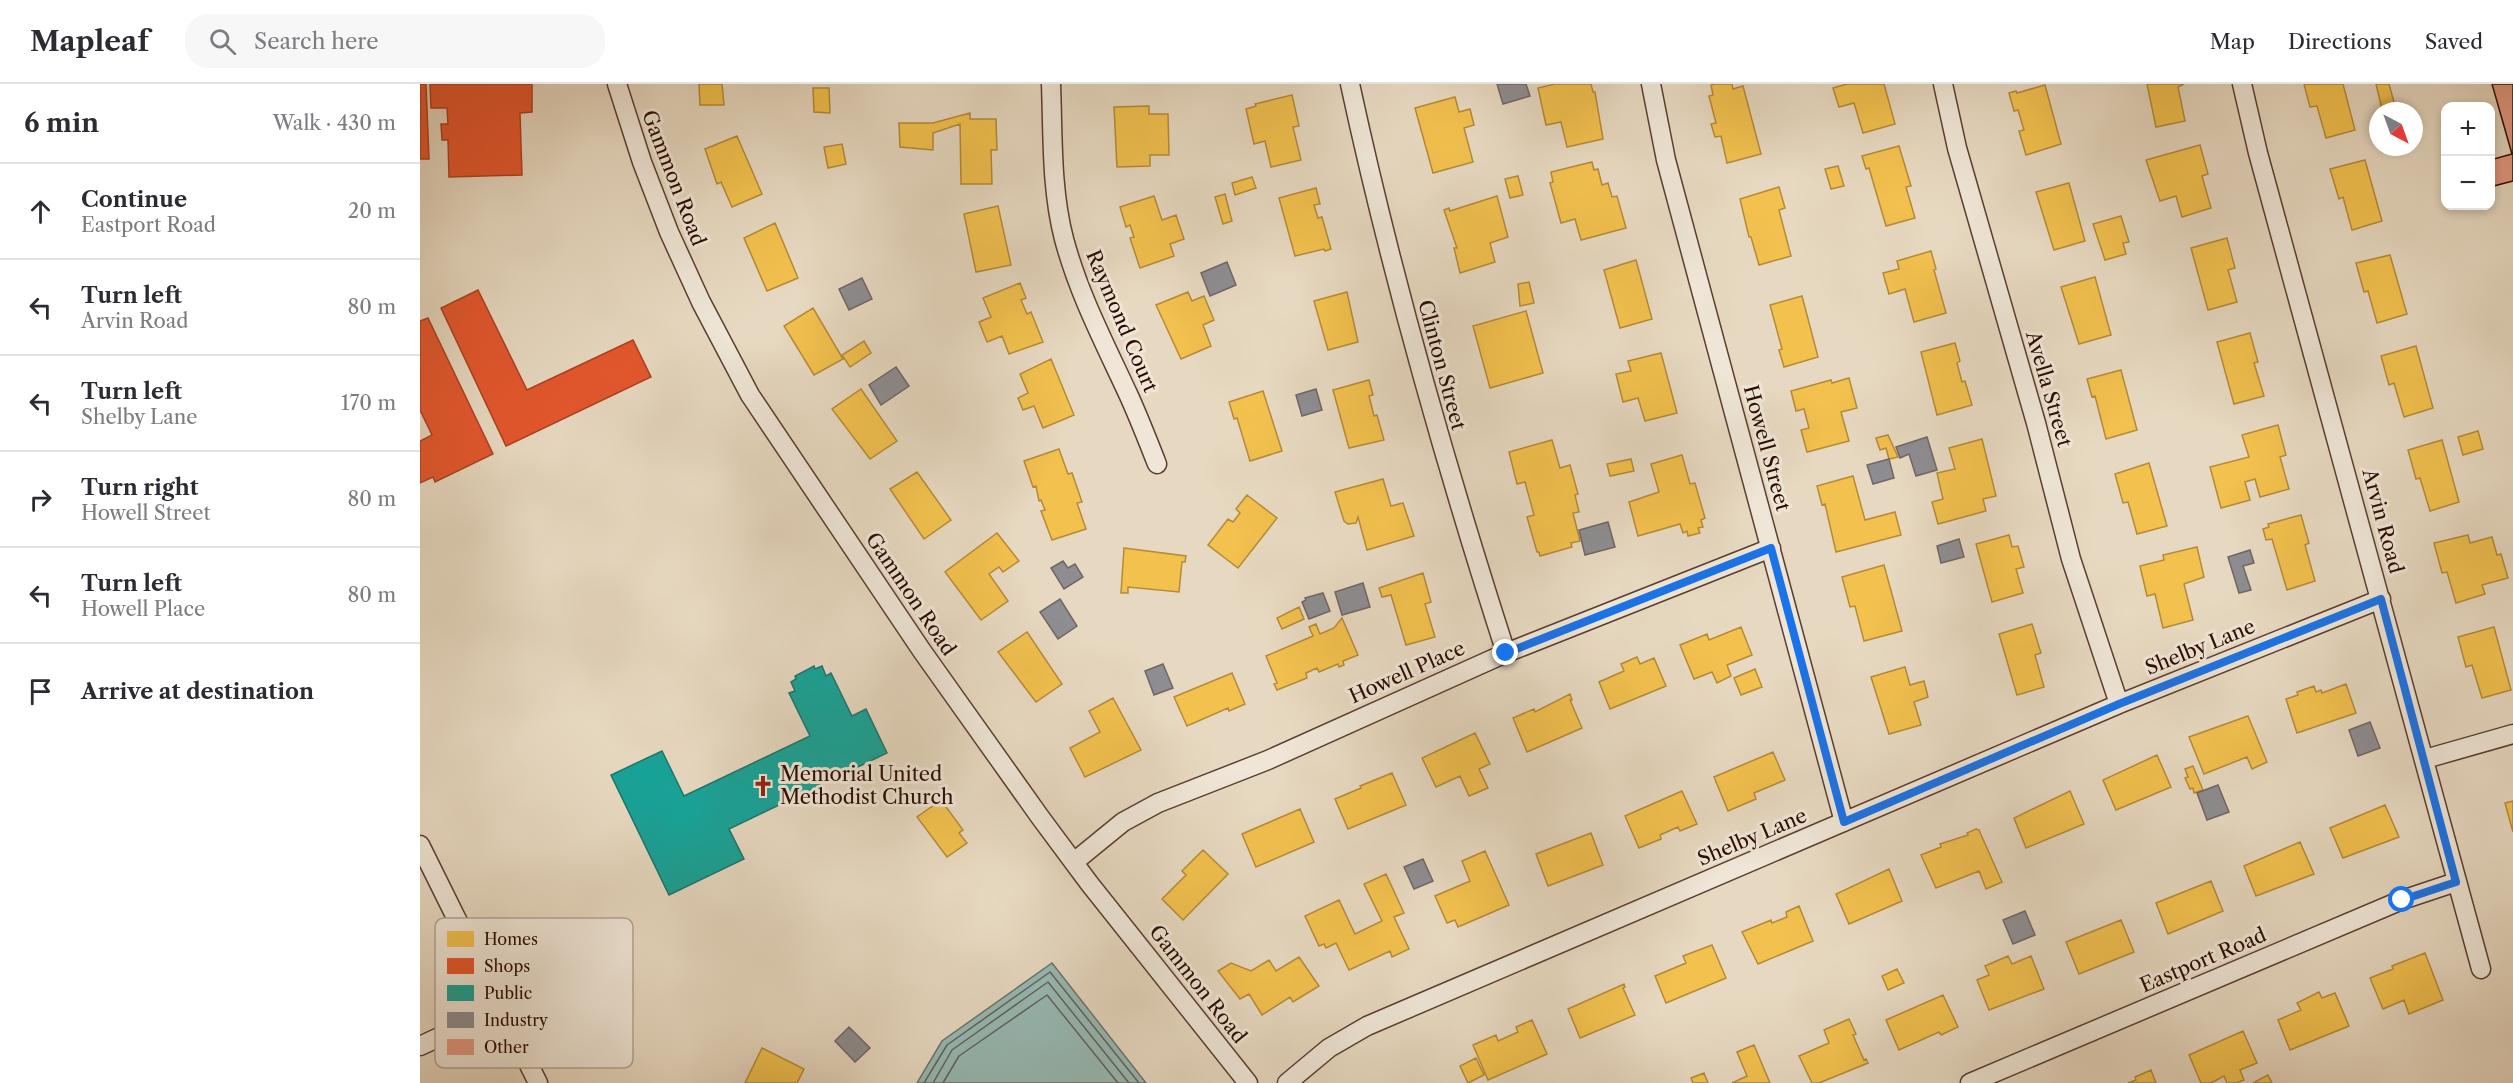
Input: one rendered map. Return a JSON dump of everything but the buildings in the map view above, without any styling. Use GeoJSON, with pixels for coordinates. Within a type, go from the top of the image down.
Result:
{"type":"FeatureCollection","features":[{"type":"Feature","properties":{"kind":"street","name":"Gammon Road"},"geometry":{"type":"LineString","coordinates":[[617,84],[642,162],[669,232],[701,302],[750,395],[922,651],[1074,862],[1248,1083]]}},
{"type":"Feature","properties":{"kind":"street","name":"Raymond Court"},"geometry":{"type":"LineString","coordinates":[[1051,84],[1055,190],[1064,238],[1088,311],[1130,399],[1157,464]]}},
{"type":"Feature","properties":{"kind":"street","name":"Clinton Street"},"geometry":{"type":"LineString","coordinates":[[1350,84],[1407,327],[1453,488],[1506,653]]}},
{"type":"Feature","properties":{"kind":"street","name":"Howell Street"},"geometry":{"type":"LineString","coordinates":[[1651,84],[1666,160],[1844,822]]}},
{"type":"Feature","properties":{"kind":"street","name":"Avella Street"},"geometry":{"type":"LineString","coordinates":[[1943,84],[1957,148],[2036,423],[2071,559],[2119,704]]}},
{"type":"Feature","properties":{"kind":"street","name":"Arvin Road"},"geometry":{"type":"LineString","coordinates":[[2242,84],[2258,153],[2481,969]]}},
{"type":"Feature","properties":{"kind":"street","name":"Howell Place"},"geometry":{"type":"LineString","coordinates":[[1074,862],[1124,822],[1158,803],[1268,760],[1506,653],[1771,548]]}},
{"type":"Feature","properties":{"kind":"street","name":"Shelby Lane"},"geometry":{"type":"LineString","coordinates":[[1287,1083],[1329,1047],[1367,1026],[2119,704],[2381,599]]}},
{"type":"Feature","properties":{"kind":"street"},"geometry":{"type":"LineString","coordinates":[[2425,759],[2513,734]]}},
{"type":"Feature","properties":{"kind":"street"},"geometry":{"type":"LineString","coordinates":[[420,845],[456,918]]}},
{"type":"Feature","properties":{"kind":"street","name":"Eastport Road"},"geometry":{"type":"LineString","coordinates":[[1970,1083],[2402,900],[2456,882]]}},
{"type":"Feature","properties":{"kind":"street"},"geometry":{"type":"LineString","coordinates":[[420,1046],[435,1039]]}},
{"type":"Feature","properties":{"kind":"street"},"geometry":{"type":"LineString","coordinates":[[531,1068],[538,1083]]}},
{"type":"Feature","properties":{"kind":"water"},"geometry":{"type":"Polygon","coordinates":[[[1052,963],[1146,1083],[917,1083],[942,1041],[1052,963]]]}},
{"type":"Feature","properties":{"kind":"place","name":"Memorial United Methodist Church"},"geometry":{"type":"Point","coordinates":[763,786]}},
{"type":"Feature","properties":{"kind":"route"},"geometry":{"type":"LineString","coordinates":[[1506,653],[1771,548],[1844,822],[2119,704],[2381,599],[2456,882],[2402,900]]}}]}
